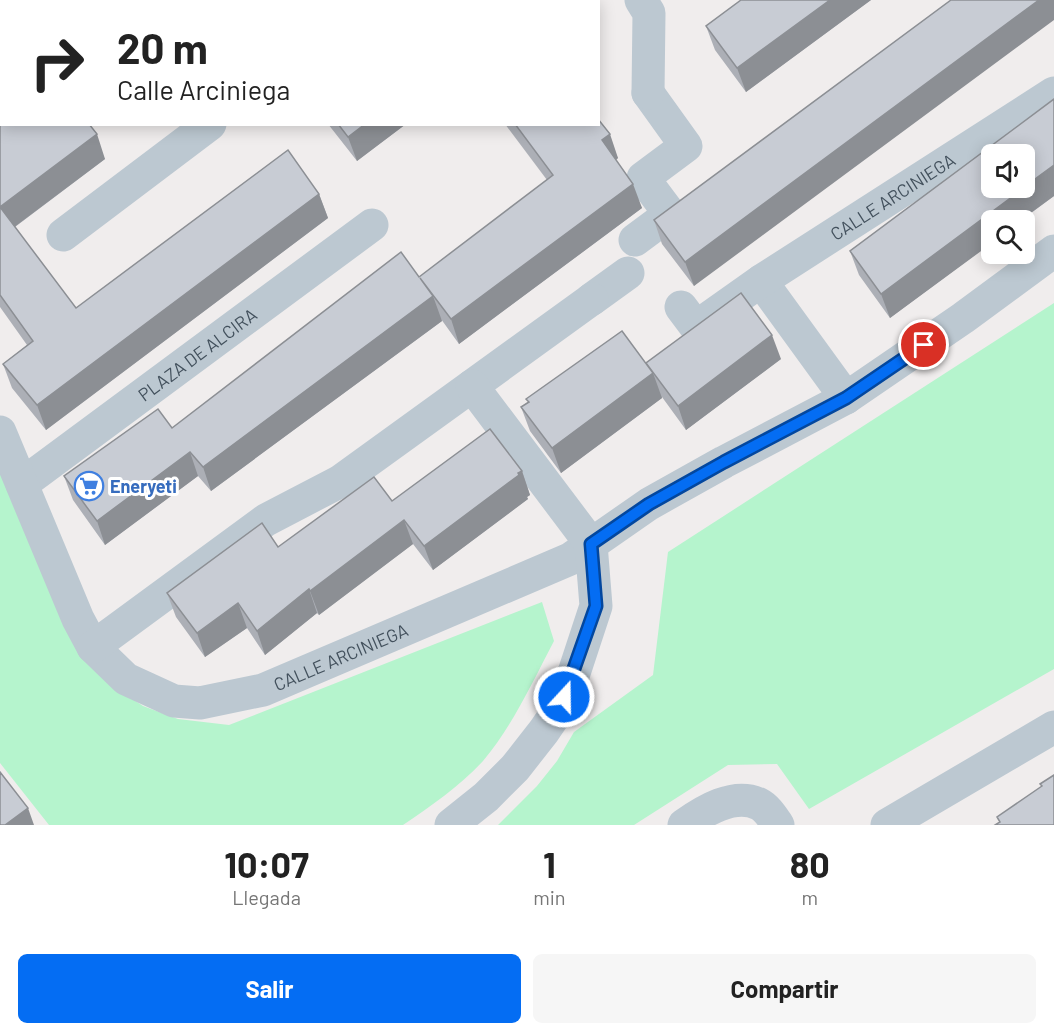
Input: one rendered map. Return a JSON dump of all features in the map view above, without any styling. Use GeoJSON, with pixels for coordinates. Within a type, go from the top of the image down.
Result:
{"type":"FeatureCollection","features":[{"type":"Feature","properties":{"kind":"street"},"geometry":{"type":"LineString","coordinates":[[635,240],[670,214],[644,178],[687,146],[648,93],[649,13],[641,0]]}},
{"type":"Feature","properties":{"kind":"street","name":"CALLE ARCINIEGA"},"geometry":{"type":"LineString","coordinates":[[681,307],[696,327],[761,281],[1054,93]]}},
{"type":"Feature","properties":{"kind":"street"},"geometry":{"type":"LineString","coordinates":[[63,235],[207,126]]}},
{"type":"Feature","properties":{"kind":"street","name":"PLAZA DE ALCIRA"},"geometry":{"type":"LineString","coordinates":[[22,484],[372,225]]}},
{"type":"Feature","properties":{"kind":"street","name":"CALLE ARCINIEGA"},"geometry":{"type":"LineString","coordinates":[[0,432],[66,592],[93,646],[126,679],[174,701],[200,703],[234,698],[262,690],[570,559],[649,504],[846,398],[963,318],[1054,251]]}},
{"type":"Feature","properties":{"kind":"street"},"geometry":{"type":"LineString","coordinates":[[93,646],[266,520],[339,482],[628,273]]}},
{"type":"Feature","properties":{"kind":"street"},"geometry":{"type":"LineString","coordinates":[[761,281],[846,398]]}},
{"type":"Feature","properties":{"kind":"street"},"geometry":{"type":"LineString","coordinates":[[451,825],[486,797],[515,768],[559,709],[570,685],[596,606],[591,544],[472,386]]}},
{"type":"Feature","properties":{"kind":"street"},"geometry":{"type":"LineString","coordinates":[[887,825],[1054,727]]}},
{"type":"Feature","properties":{"kind":"street"},"geometry":{"type":"LineString","coordinates":[[684,825],[704,811],[731,801],[758,803],[772,816],[777,825]]}},
{"type":"Feature","properties":{"kind":"green space"},"geometry":{"type":"Polygon","coordinates":[[[1054,303],[1054,669],[809,809],[777,764],[728,765],[634,825],[498,825],[537,786],[557,761],[574,732],[653,675],[668,552],[1054,303]]]}},
{"type":"Feature","properties":{"kind":"green space"},"geometry":{"type":"Polygon","coordinates":[[[0,473],[116,688],[143,706],[178,719],[229,725],[542,602],[554,641],[513,719],[494,748],[455,787],[403,825],[49,825],[0,763],[0,473]]]}},
{"type":"Feature","properties":{"kind":"building"},"geometry":{"type":"Polygon","coordinates":[[[741,0],[830,0],[737,68],[706,26],[741,0]]]}},
{"type":"Feature","properties":{"kind":"building"},"geometry":{"type":"Polygon","coordinates":[[[951,0],[1039,0],[685,262],[654,220],[951,0]]]}},
{"type":"Feature","properties":{"kind":"building"},"geometry":{"type":"Polygon","coordinates":[[[1054,99],[1054,165],[1035,179],[1035,144],[994,144],[1054,99]]]}},
{"type":"Feature","properties":{"kind":"building"},"geometry":{"type":"Polygon","coordinates":[[[600,122],[610,134],[602,140],[633,184],[451,319],[420,278],[433,296],[203,467],[190,452],[97,521],[64,476],[158,409],[172,428],[401,252],[419,277],[553,175],[516,126],[600,126],[600,122]]]}},
{"type":"Feature","properties":{"kind":"building"},"geometry":{"type":"Polygon","coordinates":[[[0,126],[91,126],[97,134],[0,207],[0,126]]]}},
{"type":"Feature","properties":{"kind":"building"},"geometry":{"type":"Polygon","coordinates":[[[340,126],[362,126],[348,137],[340,126]]]}},
{"type":"Feature","properties":{"kind":"building"},"geometry":{"type":"Polygon","coordinates":[[[288,150],[319,194],[37,405],[3,364],[33,341],[0,295],[0,207],[76,308],[288,150]]]}},
{"type":"Feature","properties":{"kind":"building"},"geometry":{"type":"Polygon","coordinates":[[[981,153],[981,198],[1011,198],[994,210],[981,210],[981,220],[881,294],[850,251],[981,153]]]}},
{"type":"Feature","properties":{"kind":"building"},"geometry":{"type":"Polygon","coordinates":[[[741,293],[772,335],[678,406],[646,363],[741,293]]]}},
{"type":"Feature","properties":{"kind":"building"},"geometry":{"type":"Polygon","coordinates":[[[622,331],[653,373],[552,448],[521,407],[529,402],[526,399],[622,331]]]}},
{"type":"Feature","properties":{"kind":"building"},"geometry":{"type":"Polygon","coordinates":[[[490,429],[522,471],[518,473],[519,475],[424,546],[404,520],[310,591],[309,589],[257,631],[238,603],[197,633],[167,593],[262,523],[278,547],[374,477],[392,501],[490,429]]]}},
{"type":"Feature","properties":{"kind":"building"},"geometry":{"type":"Polygon","coordinates":[[[0,772],[28,808],[5,825],[0,825],[0,772]]]}},
{"type":"Feature","properties":{"kind":"building"},"geometry":{"type":"Polygon","coordinates":[[[1054,775],[1054,825],[995,825],[1000,822],[997,817],[1054,775]]]}},
{"type":"Feature","properties":{"kind":"place","name":"Eneryeti"},"geometry":{"type":"Point","coordinates":[89,486]}},
{"type":"Feature","properties":{"kind":"route"},"geometry":{"type":"LineString","coordinates":[[564,697],[596,606],[591,544],[649,504],[846,398],[924,345]]}}]}
